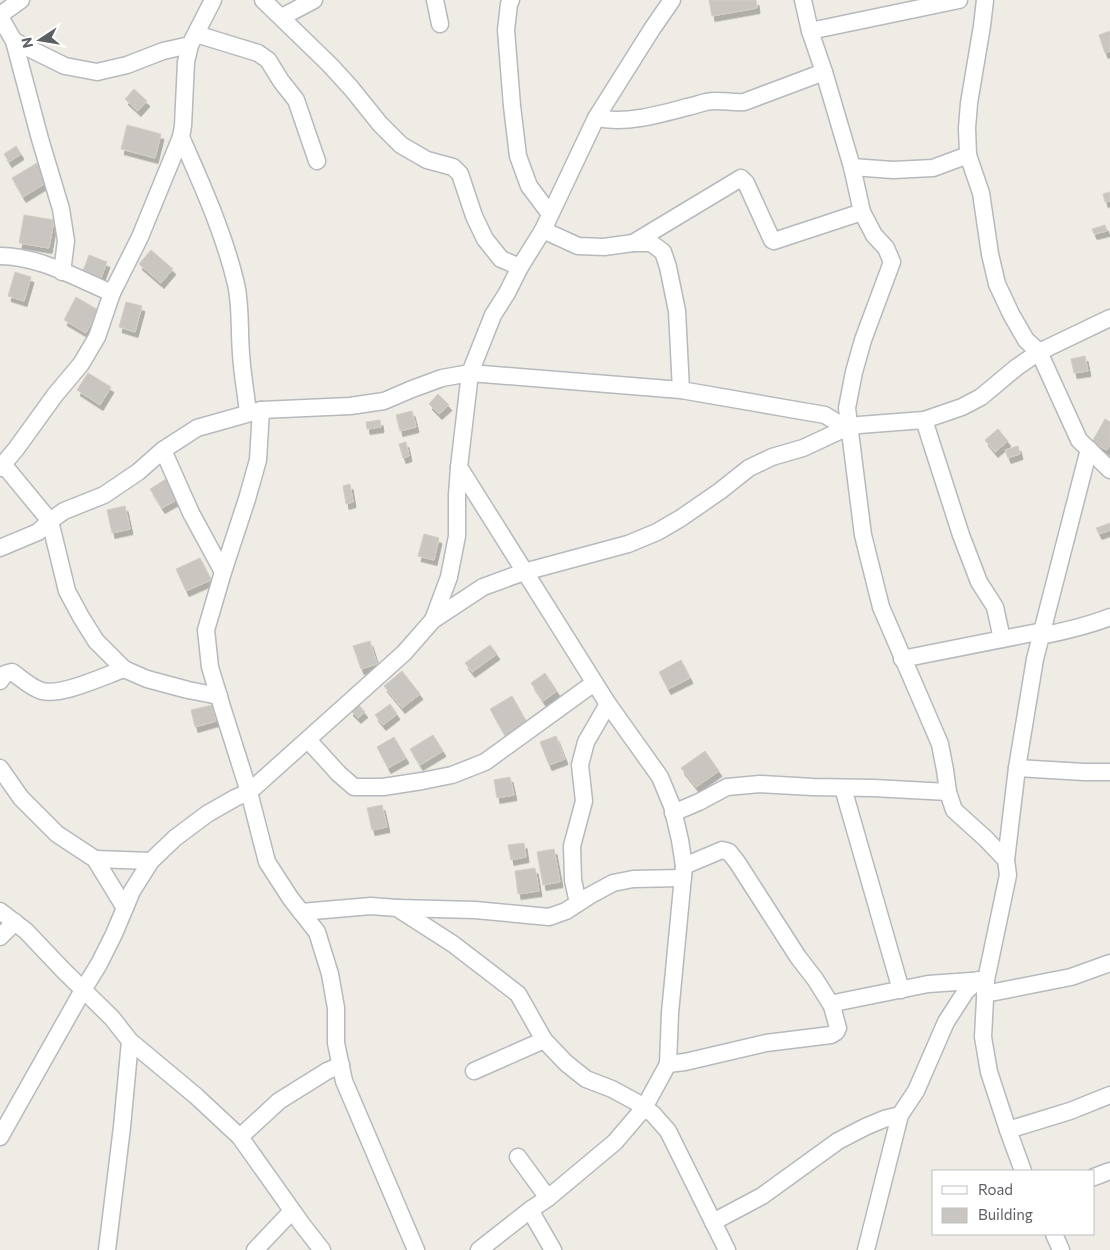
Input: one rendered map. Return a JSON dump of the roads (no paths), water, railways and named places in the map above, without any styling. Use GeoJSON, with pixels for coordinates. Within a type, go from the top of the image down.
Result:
{"type":"FeatureCollection","features":[{"type":"Feature","properties":{"kind":"street"},"geometry":{"type":"LineString","coordinates":[[20,0],[0,16],[14,41],[61,209],[66,241],[62,272]]}},
{"type":"Feature","properties":{"kind":"street"},"geometry":{"type":"LineString","coordinates":[[213,0],[193,40],[186,62],[182,137],[140,237],[112,293],[97,337],[81,364],[55,395],[2,466],[50,521],[67,591],[96,641],[124,669],[147,679],[219,696]]}},
{"type":"Feature","properties":{"kind":"street"},"geometry":{"type":"LineString","coordinates":[[264,0],[351,88],[380,124],[401,145],[428,160],[453,167],[460,174],[474,216],[485,239],[501,259],[520,267]]}},
{"type":"Feature","properties":{"kind":"street"},"geometry":{"type":"LineString","coordinates":[[282,17],[314,0]]}},
{"type":"Feature","properties":{"kind":"street"},"geometry":{"type":"LineString","coordinates":[[435,0],[440,24]]}},
{"type":"Feature","properties":{"kind":"street"},"geometry":{"type":"LineString","coordinates":[[803,0],[810,31],[852,168],[862,212],[874,234],[886,248],[892,262],[863,340],[847,408],[848,428],[863,534],[880,607],[940,744],[948,792],[954,810],[986,838],[1006,860]]}},
{"type":"Feature","properties":{"kind":"street"},"geometry":{"type":"LineString","coordinates":[[810,31],[960,0]]}},
{"type":"Feature","properties":{"kind":"street"},"geometry":{"type":"LineString","coordinates":[[985,0],[969,103],[967,128],[968,156],[981,193],[997,284],[1026,340],[1039,352],[1074,432],[1079,440],[1110,470]]}},
{"type":"Feature","properties":{"kind":"street"},"geometry":{"type":"LineString","coordinates":[[509,1],[506,30],[518,156],[529,186],[550,214]]}},
{"type":"Feature","properties":{"kind":"street"},"geometry":{"type":"LineString","coordinates":[[433,620],[449,577],[457,536],[459,467],[470,373],[493,315],[543,230],[596,118],[666,3]]}},
{"type":"Feature","properties":{"kind":"street"},"geometry":{"type":"LineString","coordinates":[[14,41],[65,66],[97,72],[127,65],[193,40],[258,53],[268,60],[296,100],[317,161]]}},
{"type":"Feature","properties":{"kind":"street"},"geometry":{"type":"LineString","coordinates":[[596,118],[620,120],[654,116],[706,102],[721,100],[738,103],[744,102],[824,72]]}},
{"type":"Feature","properties":{"kind":"street"},"geometry":{"type":"LineString","coordinates":[[182,137],[207,196],[228,256],[236,286],[240,312],[241,354],[255,412],[258,460],[206,630],[210,667],[249,792],[266,862],[317,932],[330,974],[336,1008],[336,1043],[344,1081],[416,1250]]}},
{"type":"Feature","properties":{"kind":"street"},"geometry":{"type":"LineString","coordinates":[[852,168],[893,170],[932,168],[968,156]]}},
{"type":"Feature","properties":{"kind":"street"},"geometry":{"type":"LineString","coordinates":[[633,243],[741,178],[746,183],[774,241],[862,212]]}},
{"type":"Feature","properties":{"kind":"street"},"geometry":{"type":"LineString","coordinates":[[543,230],[578,246],[604,247],[633,243],[651,243],[663,252],[677,311],[681,390]]}},
{"type":"Feature","properties":{"kind":"street"},"geometry":{"type":"LineString","coordinates":[[0,256],[38,261],[112,293]]}},
{"type":"Feature","properties":{"kind":"street"},"geometry":{"type":"LineString","coordinates":[[0,1137],[98,964],[114,934],[132,891],[151,861],[175,838],[207,814],[249,792],[404,653],[433,620],[483,587],[524,572],[628,544],[657,532],[720,491],[749,468],[772,457],[803,448],[859,425],[924,420],[962,407],[981,397],[1017,367],[1039,352],[1110,318]]}},
{"type":"Feature","properties":{"kind":"street"},"geometry":{"type":"LineString","coordinates":[[0,548],[38,532],[64,511],[104,495],[138,472],[163,450],[197,428],[255,412],[350,406],[384,401],[442,378],[470,373],[681,390],[825,415],[848,428]]}},
{"type":"Feature","properties":{"kind":"street"},"geometry":{"type":"LineString","coordinates":[[924,420],[961,535],[979,582],[995,607],[1002,639]]}},
{"type":"Feature","properties":{"kind":"street"},"geometry":{"type":"LineString","coordinates":[[1023,1170],[989,1072],[983,1037],[983,985],[1008,875],[1006,860],[1017,768],[1035,660],[1089,449]]}},
{"type":"Feature","properties":{"kind":"street"},"geometry":{"type":"LineString","coordinates":[[163,450],[191,513],[223,572]]}},
{"type":"Feature","properties":{"kind":"street"},"geometry":{"type":"LineString","coordinates":[[459,467],[594,683],[660,777],[674,813],[680,840],[683,872],[670,1014],[668,1064],[644,1108],[614,1142],[548,1198],[479,1250]]}},
{"type":"Feature","properties":{"kind":"street"},"geometry":{"type":"LineString","coordinates":[[902,659],[1002,639],[1072,630],[1110,617]]}},
{"type":"Feature","properties":{"kind":"street"},"geometry":{"type":"LineString","coordinates":[[0,681],[5,674],[12,672],[42,691],[60,691],[84,685],[124,669]]}},
{"type":"Feature","properties":{"kind":"street"},"geometry":{"type":"LineString","coordinates":[[308,740],[339,774],[354,786],[383,787],[422,781],[452,775],[485,762],[594,683]]}},
{"type":"Feature","properties":{"kind":"street"},"geometry":{"type":"LineString","coordinates":[[578,903],[573,880],[572,846],[584,801],[580,765],[586,742],[608,704]]}},
{"type":"Feature","properties":{"kind":"street"},"geometry":{"type":"LineString","coordinates":[[0,768],[21,798],[56,834],[95,859],[125,908]]}},
{"type":"Feature","properties":{"kind":"street"},"geometry":{"type":"LineString","coordinates":[[1017,768],[1110,772]]}},
{"type":"Feature","properties":{"kind":"street"},"geometry":{"type":"LineString","coordinates":[[674,813],[700,802],[727,786],[760,784],[948,792]]}},
{"type":"Feature","properties":{"kind":"street"},"geometry":{"type":"LineString","coordinates":[[843,788],[902,990]]}},
{"type":"Feature","properties":{"kind":"street"},"geometry":{"type":"LineString","coordinates":[[301,912],[371,906],[475,910],[549,918],[566,911],[613,883],[683,872],[722,850],[728,852],[737,862],[832,1006],[838,1028],[831,1035],[766,1043],[686,1062],[668,1064]]}},
{"type":"Feature","properties":{"kind":"street"},"geometry":{"type":"LineString","coordinates":[[95,859],[151,861]]}},
{"type":"Feature","properties":{"kind":"street"},"geometry":{"type":"LineString","coordinates":[[397,908],[453,944],[518,994],[544,1040],[566,1063],[586,1079],[612,1089],[653,1114],[668,1131],[727,1250]]}},
{"type":"Feature","properties":{"kind":"street"},"geometry":{"type":"LineString","coordinates":[[0,911],[26,931],[112,1018],[130,1041],[208,1107],[240,1138],[322,1250]]}},
{"type":"Feature","properties":{"kind":"street"},"geometry":{"type":"LineString","coordinates":[[0,937],[15,922]]}},
{"type":"Feature","properties":{"kind":"street"},"geometry":{"type":"LineString","coordinates":[[832,1006],[844,1001],[928,984],[983,985],[1071,978],[1110,963]]}},
{"type":"Feature","properties":{"kind":"street"},"geometry":{"type":"LineString","coordinates":[[866,1250],[900,1116],[916,1091],[946,1022],[966,992],[983,985]]}},
{"type":"Feature","properties":{"kind":"street"},"geometry":{"type":"LineString","coordinates":[[474,1071],[544,1040]]}},
{"type":"Feature","properties":{"kind":"street"},"geometry":{"type":"LineString","coordinates":[[107,1250],[130,1041]]}},
{"type":"Feature","properties":{"kind":"street"},"geometry":{"type":"LineString","coordinates":[[240,1138],[279,1101],[327,1071],[341,1065]]}},
{"type":"Feature","properties":{"kind":"street"},"geometry":{"type":"LineString","coordinates":[[1008,1130],[1070,1111],[1110,1095]]}},
{"type":"Feature","properties":{"kind":"street"},"geometry":{"type":"LineString","coordinates":[[713,1222],[762,1196],[838,1141],[884,1119],[900,1116]]}},
{"type":"Feature","properties":{"kind":"street"},"geometry":{"type":"LineString","coordinates":[[518,1157],[548,1198]]}},
{"type":"Feature","properties":{"kind":"street"},"geometry":{"type":"LineString","coordinates":[[1095,1177],[1110,1171]]}},
{"type":"Feature","properties":{"kind":"street"},"geometry":{"type":"LineString","coordinates":[[530,1210],[552,1250]]}},
{"type":"Feature","properties":{"kind":"street"},"geometry":{"type":"LineString","coordinates":[[255,1250],[292,1211]]}},
{"type":"Feature","properties":{"kind":"street"},"geometry":{"type":"LineString","coordinates":[[1054,1235],[1061,1250]]}}]}
